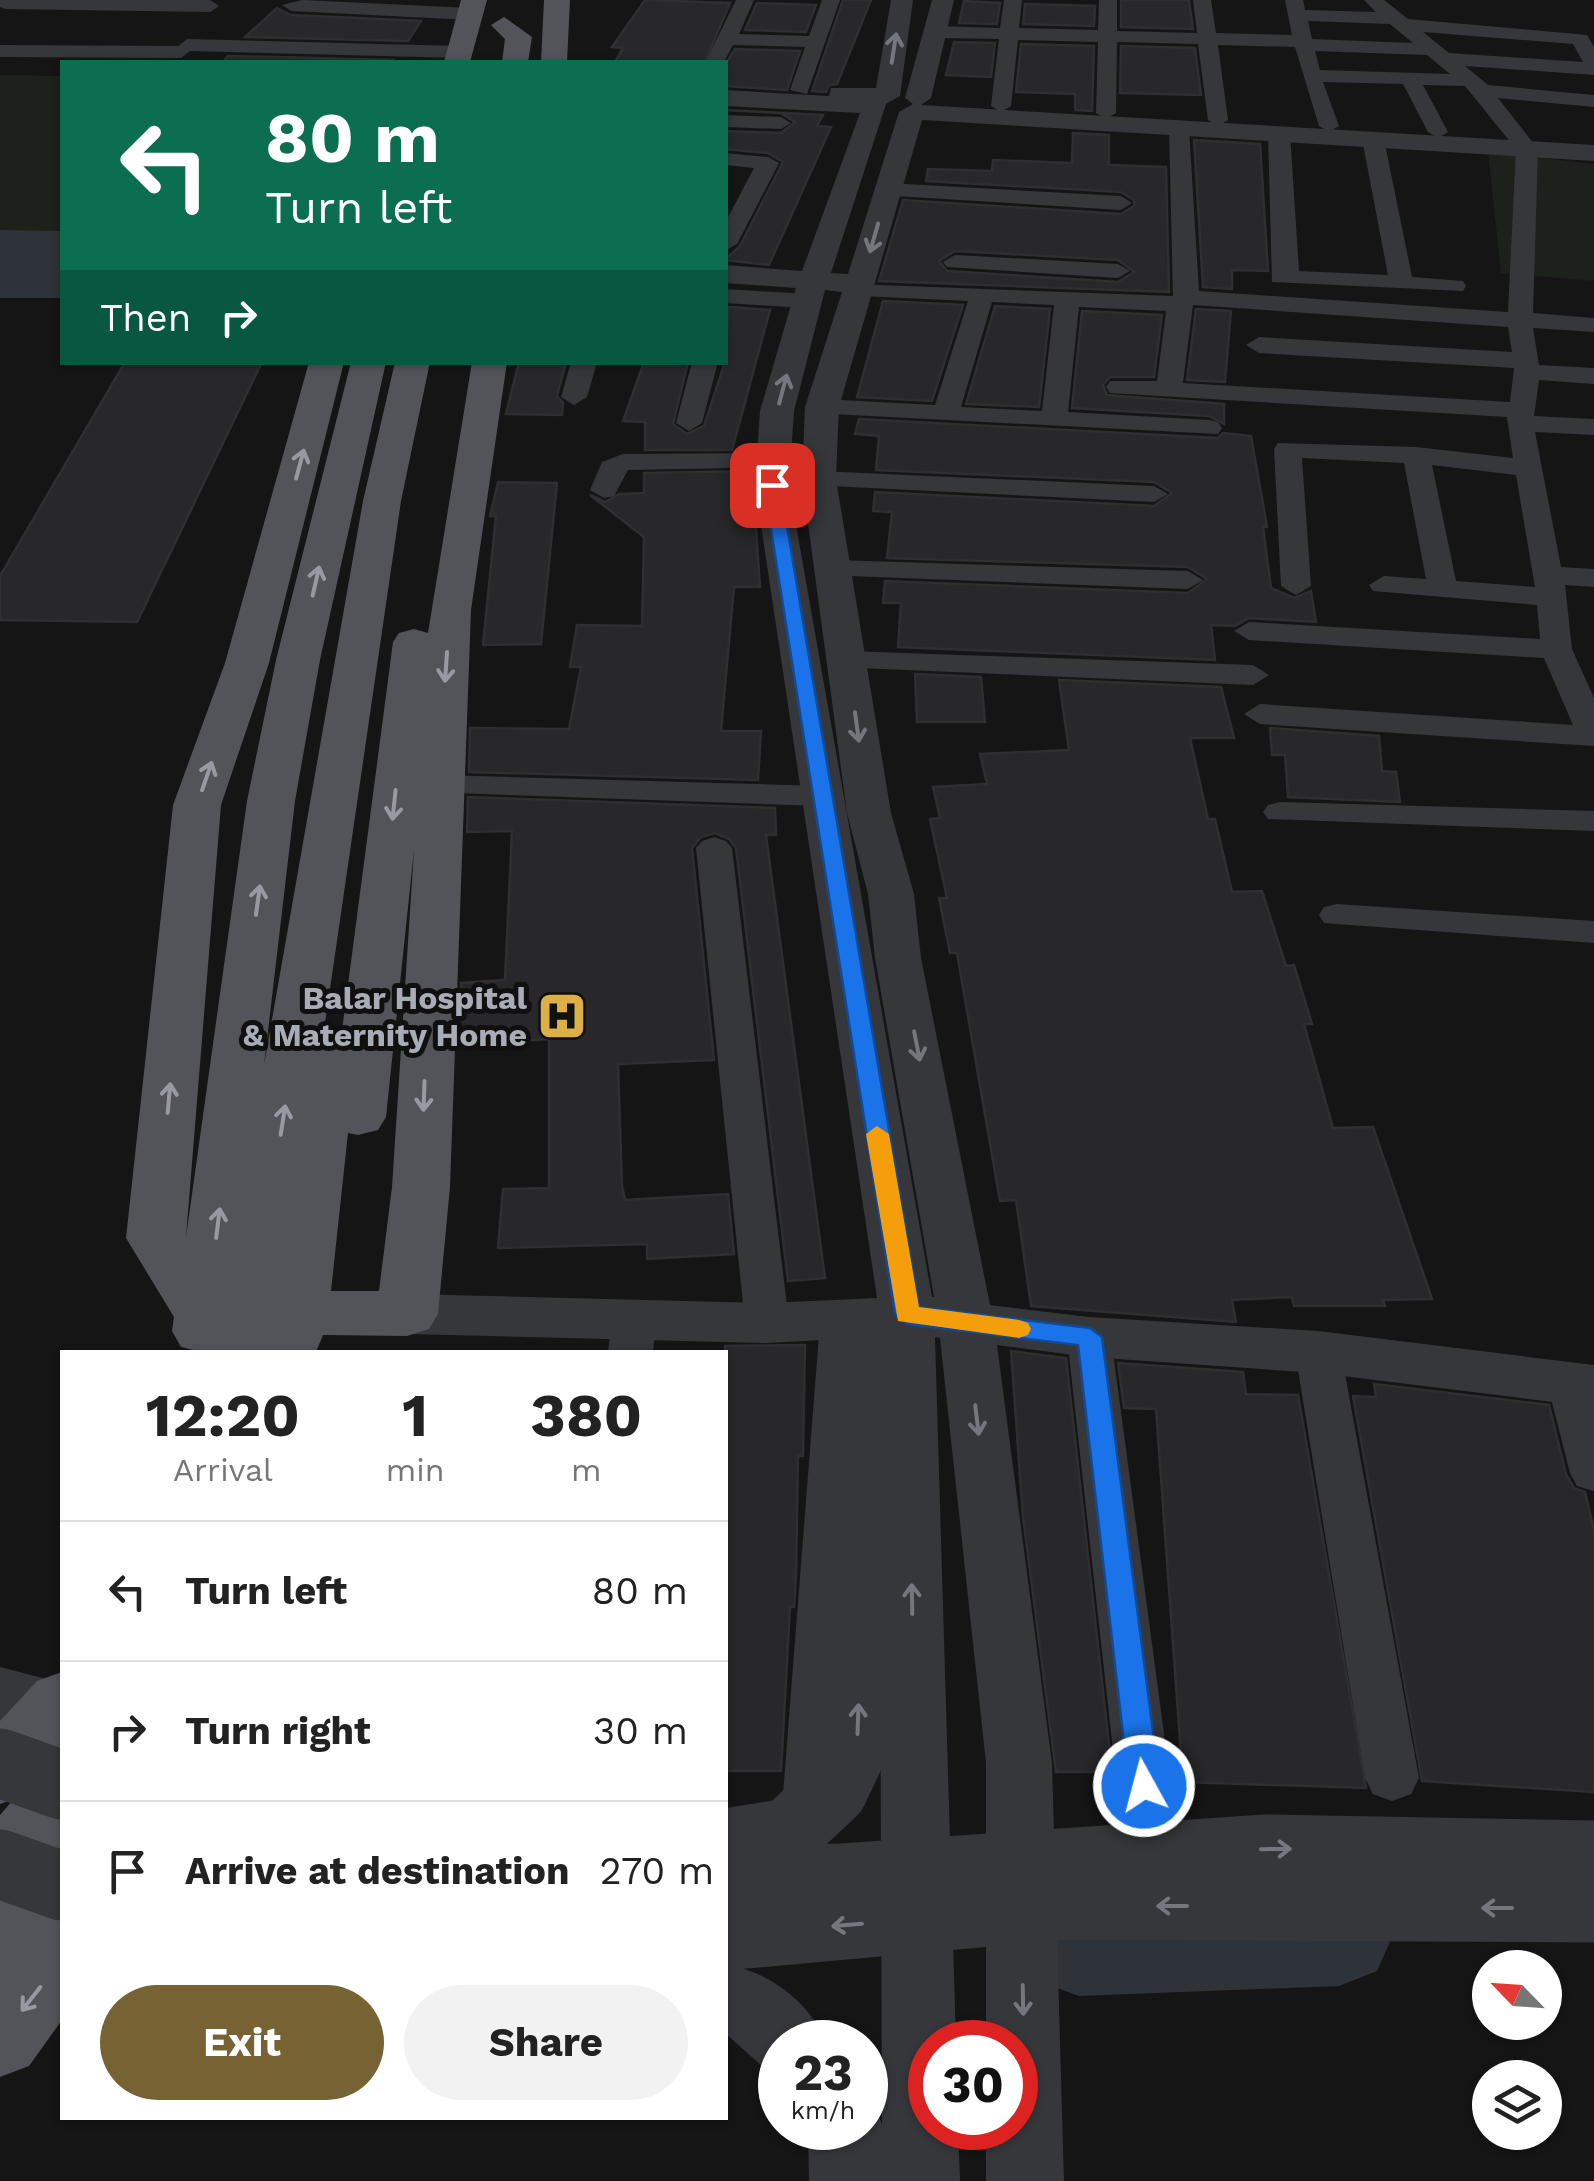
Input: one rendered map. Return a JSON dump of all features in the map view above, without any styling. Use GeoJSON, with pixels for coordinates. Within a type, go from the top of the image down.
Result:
{"type":"FeatureCollection","features":[{"type":"Feature","properties":{"kind":"main road"},"geometry":{"type":"LineString","coordinates":[[532,60],[535,48],[555,49],[557,1],[590,0]]}},
{"type":"Feature","properties":{"kind":"main road"},"geometry":{"type":"LineString","coordinates":[[459,57],[472,7]]}},
{"type":"Feature","properties":{"kind":"main road"},"geometry":{"type":"LineString","coordinates":[[493,60],[506,12]]}},
{"type":"Feature","properties":{"kind":"main road"},"geometry":{"type":"LineString","coordinates":[[506,12],[520,37],[515,60]]}},
{"type":"Feature","properties":{"kind":"main road"},"geometry":{"type":"LineString","coordinates":[[327,365],[247,663],[197,805],[156,1238],[268,1334],[407,1314],[421,1187],[438,785],[450,610],[490,365]]}},
{"type":"Feature","properties":{"kind":"main road"},"geometry":{"type":"LineString","coordinates":[[268,1334],[271,801],[298,660],[368,365]]}},
{"type":"Feature","properties":{"kind":"main road"},"geometry":{"type":"LineString","coordinates":[[268,1334],[382,501],[411,365]]}},
{"type":"Feature","properties":{"kind":"main road"},"geometry":{"type":"LineString","coordinates":[[268,1334],[436,365]]}},
{"type":"Feature","properties":{"kind":"main road"},"geometry":{"type":"LineString","coordinates":[[268,1334],[408,680],[460,365]]}},
{"type":"Feature","properties":{"kind":"main road"},"geometry":{"type":"LineString","coordinates":[[0,1772],[41,1702]]}},
{"type":"Feature","properties":{"kind":"main road"},"geometry":{"type":"LineString","coordinates":[[0,1867],[60,1798]]}},
{"type":"Feature","properties":{"kind":"main road"},"geometry":{"type":"LineString","coordinates":[[0,1955],[60,1877]]}},
{"type":"Feature","properties":{"kind":"main road"},"geometry":{"type":"LineString","coordinates":[[0,2039],[60,1961]]}},
{"type":"Feature","properties":{"kind":"street"},"geometry":{"type":"LineString","coordinates":[[716,60],[745,0]]}},
{"type":"Feature","properties":{"kind":"street"},"geometry":{"type":"LineString","coordinates":[[800,90],[831,0]]}},
{"type":"Feature","properties":{"kind":"street"},"geometry":{"type":"LineString","coordinates":[[902,0],[903,103],[887,190],[822,408],[819,479],[869,812],[891,894],[898,958],[966,1323],[1019,1763],[1026,2181]]}},
{"type":"Feature","properties":{"kind":"street"},"geometry":{"type":"LineString","coordinates":[[920,2181],[873,1325],[821,796],[772,485],[777,412],[810,291],[936,32],[943,0]]}},
{"type":"Feature","properties":{"kind":"street"},"geometry":{"type":"LineString","coordinates":[[1000,106],[1012,34],[1013,0]]}},
{"type":"Feature","properties":{"kind":"street"},"geometry":{"type":"LineString","coordinates":[[1106,113],[1108,0]]}},
{"type":"Feature","properties":{"kind":"street"},"geometry":{"type":"LineString","coordinates":[[1202,0],[1218,120]]}},
{"type":"Feature","properties":{"kind":"street"},"geometry":{"type":"LineString","coordinates":[[1260,714],[1594,735],[1556,649],[1550,586],[1520,417],[1527,367],[1520,321],[1524,143],[1475,85],[1373,0]]}},
{"type":"Feature","properties":{"kind":"street"},"geometry":{"type":"LineString","coordinates":[[5,3],[59,11],[208,9]]}},
{"type":"Feature","properties":{"kind":"street"},"geometry":{"type":"LineString","coordinates":[[290,5],[472,7]]}},
{"type":"Feature","properties":{"kind":"street"},"geometry":{"type":"LineString","coordinates":[[180,53],[208,9]]}},
{"type":"Feature","properties":{"kind":"street"},"geometry":{"type":"LineString","coordinates":[[22,51],[59,11]]}},
{"type":"Feature","properties":{"kind":"street"},"geometry":{"type":"LineString","coordinates":[[936,32],[1110,36],[1396,22],[1580,39],[1594,66]]}},
{"type":"Feature","properties":{"kind":"street"},"geometry":{"type":"LineString","coordinates":[[1299,26],[1434,54],[1594,66]]}},
{"type":"Feature","properties":{"kind":"street"},"geometry":{"type":"LineString","coordinates":[[1299,26],[1329,126]]}},
{"type":"Feature","properties":{"kind":"street"},"geometry":{"type":"LineString","coordinates":[[727,39],[815,42]]}},
{"type":"Feature","properties":{"kind":"street"},"geometry":{"type":"LineString","coordinates":[[0,51],[459,57]]}},
{"type":"Feature","properties":{"kind":"street"},"geometry":{"type":"LineString","coordinates":[[1311,76],[1410,79],[1594,101]]}},
{"type":"Feature","properties":{"kind":"street"},"geometry":{"type":"LineString","coordinates":[[1410,79],[1438,132]]}},
{"type":"Feature","properties":{"kind":"street"},"geometry":{"type":"LineString","coordinates":[[728,86],[1178,128],[1374,139],[1524,143],[1594,140]]}},
{"type":"Feature","properties":{"kind":"street"},"geometry":{"type":"LineString","coordinates":[[728,98],[1000,106],[1438,132],[1594,153]]}},
{"type":"Feature","properties":{"kind":"street"},"geometry":{"type":"LineString","coordinates":[[728,120],[780,123]]}},
{"type":"Feature","properties":{"kind":"street"},"geometry":{"type":"LineString","coordinates":[[1169,388],[1186,272],[1178,128]]}},
{"type":"Feature","properties":{"kind":"street"},"geometry":{"type":"LineString","coordinates":[[1279,133],[1287,277]]}},
{"type":"Feature","properties":{"kind":"street"},"geometry":{"type":"LineString","coordinates":[[1374,139],[1402,284]]}},
{"type":"Feature","properties":{"kind":"street"},"geometry":{"type":"LineString","coordinates":[[728,159],[768,162],[728,238]]}},
{"type":"Feature","properties":{"kind":"street"},"geometry":{"type":"LineString","coordinates":[[945,294],[978,171]]}},
{"type":"Feature","properties":{"kind":"street"},"geometry":{"type":"LineString","coordinates":[[887,190],[1121,203]]}},
{"type":"Feature","properties":{"kind":"street"},"geometry":{"type":"LineString","coordinates":[[1075,225],[1128,227]]}},
{"type":"Feature","properties":{"kind":"street"},"geometry":{"type":"LineString","coordinates":[[955,262],[1118,271]]}},
{"type":"Feature","properties":{"kind":"street"},"geometry":{"type":"LineString","coordinates":[[1186,272],[1220,273]]}},
{"type":"Feature","properties":{"kind":"street"},"geometry":{"type":"LineString","coordinates":[[728,275],[810,291]]}},
{"type":"Feature","properties":{"kind":"street"},"geometry":{"type":"LineString","coordinates":[[1253,275],[1454,286]]}},
{"type":"Feature","properties":{"kind":"street"},"geometry":{"type":"LineString","coordinates":[[728,296],[861,287],[1068,301],[1182,301],[1594,325]]}},
{"type":"Feature","properties":{"kind":"street"},"geometry":{"type":"LineString","coordinates":[[946,414],[980,296]]}},
{"type":"Feature","properties":{"kind":"street"},"geometry":{"type":"LineString","coordinates":[[1054,420],[1068,301]]}},
{"type":"Feature","properties":{"kind":"street"},"geometry":{"type":"LineString","coordinates":[[1259,345],[1594,376]]}},
{"type":"Feature","properties":{"kind":"street"},"geometry":{"type":"LineString","coordinates":[[574,397],[583,365]]}},
{"type":"Feature","properties":{"kind":"street"},"geometry":{"type":"LineString","coordinates":[[688,423],[704,365]]}},
{"type":"Feature","properties":{"kind":"street"},"geometry":{"type":"LineString","coordinates":[[1119,386],[1520,417],[1594,427]]}},
{"type":"Feature","properties":{"kind":"street"},"geometry":{"type":"LineString","coordinates":[[822,408],[1209,428]]}},
{"type":"Feature","properties":{"kind":"street"},"geometry":{"type":"LineString","coordinates":[[1296,586],[1288,449],[1416,455],[1528,468]]}},
{"type":"Feature","properties":{"kind":"street"},"geometry":{"type":"LineString","coordinates":[[1416,455],[1443,590]]}},
{"type":"Feature","properties":{"kind":"street"},"geometry":{"type":"LineString","coordinates":[[604,490],[612,468],[623,462],[774,461]]}},
{"type":"Feature","properties":{"kind":"street"},"geometry":{"type":"LineString","coordinates":[[819,479],[1154,494]]}},
{"type":"Feature","properties":{"kind":"street"},"geometry":{"type":"LineString","coordinates":[[833,569],[1188,580]]}},
{"type":"Feature","properties":{"kind":"street"},"geometry":{"type":"LineString","coordinates":[[1384,585],[1443,590],[1550,586],[1594,578]]}},
{"type":"Feature","properties":{"kind":"street"},"geometry":{"type":"LineString","coordinates":[[1249,631],[1556,649]]}},
{"type":"Feature","properties":{"kind":"street"},"geometry":{"type":"LineString","coordinates":[[847,660],[1253,674]]}},
{"type":"Feature","properties":{"kind":"street"},"geometry":{"type":"LineString","coordinates":[[438,785],[821,796]]}},
{"type":"Feature","properties":{"kind":"street"},"geometry":{"type":"LineString","coordinates":[[1280,812],[1594,820]]}},
{"type":"Feature","properties":{"kind":"street"},"geometry":{"type":"LineString","coordinates":[[714,848],[767,1323]]}},
{"type":"Feature","properties":{"kind":"street"},"geometry":{"type":"LineString","coordinates":[[1337,915],[1594,932]]}},
{"type":"Feature","properties":{"kind":"street"},"geometry":{"type":"LineString","coordinates":[[407,1314],[632,1336],[767,1323],[966,1323],[1090,1337],[1318,1352],[1582,1385],[1594,1472]]}},
{"type":"Feature","properties":{"kind":"street"},"geometry":{"type":"LineString","coordinates":[[809,1814],[873,1325]]}},
{"type":"Feature","properties":{"kind":"street"},"geometry":{"type":"LineString","coordinates":[[728,1843],[788,1833],[833,1791],[857,1740],[873,1325]]}},
{"type":"Feature","properties":{"kind":"street"},"geometry":{"type":"LineString","coordinates":[[1090,1337],[1144,1786]]}},
{"type":"Feature","properties":{"kind":"street"},"geometry":{"type":"LineString","coordinates":[[1318,1352],[1392,1778]]}},
{"type":"Feature","properties":{"kind":"street"},"geometry":{"type":"LineString","coordinates":[[0,1763],[60,1784]]}},
{"type":"Feature","properties":{"kind":"street"},"geometry":{"type":"LineString","coordinates":[[728,1879],[842,1878],[1266,1849],[1594,1855]]}},
{"type":"Feature","properties":{"kind":"street"},"geometry":{"type":"LineString","coordinates":[[0,1867],[60,1885]]}},
{"type":"Feature","properties":{"kind":"street"},"geometry":{"type":"LineString","coordinates":[[728,1936],[1065,1906],[1594,1908]]}},
{"type":"Feature","properties":{"kind":"street"},"geometry":{"type":"LineString","coordinates":[[728,2000],[740,2001],[763,2020]]}},
{"type":"Feature","properties":{"kind":"street"},"geometry":{"type":"LineString","coordinates":[[847,2150],[848,2181]]}},
{"type":"Feature","properties":{"kind":"shaded area"},"geometry":{"type":"Polygon","coordinates":[[[0,75],[60,76],[60,233],[0,234],[0,75]]]}},
{"type":"Feature","properties":{"kind":"shaded area"},"geometry":{"type":"Polygon","coordinates":[[[1488,152],[1594,164],[1594,281],[1501,273],[1488,152]]]}},
{"type":"Feature","properties":{"kind":"shaded area"},"geometry":{"type":"Polygon","coordinates":[[[0,230],[60,231],[60,298],[0,298],[0,230]]]}},
{"type":"Feature","properties":{"kind":"building"},"geometry":{"type":"Polygon","coordinates":[[[645,0],[730,3],[706,60],[616,60],[623,48],[612,47],[645,0]]]}},
{"type":"Feature","properties":{"kind":"building"},"geometry":{"type":"Polygon","coordinates":[[[843,0],[871,0],[837,84],[829,85],[826,92],[812,91],[843,0]]]}},
{"type":"Feature","properties":{"kind":"building"},"geometry":{"type":"Polygon","coordinates":[[[1121,0],[1189,0],[1193,29],[1121,27],[1121,0]]]}},
{"type":"Feature","properties":{"kind":"building"},"geometry":{"type":"Polygon","coordinates":[[[964,1],[1000,3],[997,24],[959,23],[964,1]]]}},
{"type":"Feature","properties":{"kind":"building"},"geometry":{"type":"Polygon","coordinates":[[[757,3],[816,5],[806,32],[745,30],[757,3]]]}},
{"type":"Feature","properties":{"kind":"building"},"geometry":{"type":"Polygon","coordinates":[[[1025,4],[1095,6],[1094,26],[1023,24],[1025,4]]]}},
{"type":"Feature","properties":{"kind":"building"},"geometry":{"type":"Polygon","coordinates":[[[277,8],[291,15],[421,21],[408,41],[245,37],[277,8]]]}},
{"type":"Feature","properties":{"kind":"building"},"geometry":{"type":"Polygon","coordinates":[[[954,42],[995,43],[991,77],[946,75],[954,42]]]}},
{"type":"Feature","properties":{"kind":"building"},"geometry":{"type":"Polygon","coordinates":[[[1021,44],[1094,46],[1092,111],[1075,110],[1075,94],[1016,92],[1021,44]]]}},
{"type":"Feature","properties":{"kind":"building"},"geometry":{"type":"Polygon","coordinates":[[[1121,46],[1195,48],[1201,95],[1120,93],[1121,46]]]}},
{"type":"Feature","properties":{"kind":"building"},"geometry":{"type":"Polygon","coordinates":[[[735,49],[800,51],[787,90],[728,86],[728,60],[735,49]]]}},
{"type":"Feature","properties":{"kind":"building"},"geometry":{"type":"Polygon","coordinates":[[[228,56],[395,60],[225,60],[228,56]]]}},
{"type":"Feature","properties":{"kind":"building"},"geometry":{"type":"Polygon","coordinates":[[[728,110],[823,115],[817,126],[831,127],[769,265],[728,260],[740,246],[783,162],[768,153],[728,149],[728,131],[781,133],[795,122],[781,113],[728,110]]]}},
{"type":"Feature","properties":{"kind":"building"},"geometry":{"type":"Polygon","coordinates":[[[1073,133],[1109,135],[1109,165],[1166,167],[1169,292],[879,281],[903,200],[1121,214],[1134,206],[1134,200],[1121,192],[926,181],[928,169],[992,171],[993,160],[1072,163],[1073,133]],[[955,251],[939,261],[947,271],[1118,282],[1134,272],[1118,260],[955,251]]]}},
{"type":"Feature","properties":{"kind":"building"},"geometry":{"type":"Polygon","coordinates":[[[1194,140],[1260,144],[1268,271],[1232,270],[1232,289],[1203,287],[1194,140]]]}},
{"type":"Feature","properties":{"kind":"building"},"geometry":{"type":"Polygon","coordinates":[[[883,301],[963,305],[932,401],[857,397],[883,301]]]}},
{"type":"Feature","properties":{"kind":"building"},"geometry":{"type":"Polygon","coordinates":[[[995,306],[1050,309],[1039,407],[966,404],[995,306]]]}},
{"type":"Feature","properties":{"kind":"building"},"geometry":{"type":"Polygon","coordinates":[[[729,307],[770,310],[732,450],[645,450],[645,422],[623,421],[643,365],[687,365],[673,424],[687,434],[704,426],[724,365],[728,365],[729,307]]]}},
{"type":"Feature","properties":{"kind":"building"},"geometry":{"type":"Polygon","coordinates":[[[1196,309],[1231,311],[1225,382],[1187,380],[1196,309]]]}},
{"type":"Feature","properties":{"kind":"building"},"geometry":{"type":"Polygon","coordinates":[[[1082,311],[1162,315],[1154,377],[1110,377],[1103,385],[1107,395],[1224,404],[1224,424],[1209,416],[1072,408],[1082,311]]]}},
{"type":"Feature","properties":{"kind":"building"},"geometry":{"type":"Polygon","coordinates":[[[123,365],[261,365],[137,622],[0,620],[0,576],[123,365]]]}},
{"type":"Feature","properties":{"kind":"building"},"geometry":{"type":"Polygon","coordinates":[[[518,365],[565,365],[557,396],[563,403],[562,415],[506,414],[518,365]]]}},
{"type":"Feature","properties":{"kind":"building"},"geometry":{"type":"Polygon","coordinates":[[[859,419],[1218,438],[1223,433],[1251,436],[1267,527],[1263,527],[1271,588],[1294,598],[1311,591],[1316,622],[1249,618],[1235,626],[1211,625],[1215,660],[898,647],[901,603],[883,603],[885,581],[1188,593],[1207,579],[1188,567],[887,558],[892,512],[873,511],[875,492],[1154,506],[1172,493],[1154,482],[876,470],[879,436],[855,434],[859,419]]]}},
{"type":"Feature","properties":{"kind":"building"},"geometry":{"type":"Polygon","coordinates":[[[752,471],[760,587],[734,587],[721,731],[761,731],[758,780],[469,772],[470,728],[569,729],[581,667],[570,667],[577,625],[642,626],[644,537],[590,495],[605,502],[619,494],[644,493],[644,473],[752,471]]]}},
{"type":"Feature","properties":{"kind":"building"},"geometry":{"type":"Polygon","coordinates":[[[498,482],[557,483],[541,644],[483,645],[496,516],[490,516],[498,482]]]}},
{"type":"Feature","properties":{"kind":"building"},"geometry":{"type":"Polygon","coordinates":[[[915,674],[981,677],[985,722],[917,722],[915,674]]]}},
{"type":"Feature","properties":{"kind":"building"},"geometry":{"type":"Polygon","coordinates":[[[1059,680],[1221,687],[1234,738],[1190,738],[1208,819],[1215,819],[1232,892],[1262,891],[1286,966],[1294,965],[1312,1024],[1304,1024],[1333,1128],[1373,1127],[1432,1299],[1383,1300],[1385,1306],[1294,1306],[1292,1297],[1232,1300],[1236,1322],[1031,1306],[1016,1200],[1000,1201],[957,953],[950,953],[939,898],[947,898],[930,819],[940,818],[933,787],[987,784],[980,754],[1069,750],[1059,680]]]}},
{"type":"Feature","properties":{"kind":"building"},"geometry":{"type":"Polygon","coordinates":[[[1270,728],[1379,736],[1382,771],[1396,772],[1400,802],[1288,797],[1285,755],[1272,755],[1270,728]]]}},
{"type":"Feature","properties":{"kind":"building"},"geometry":{"type":"Polygon","coordinates":[[[468,797],[775,808],[776,835],[766,835],[825,1278],[788,1281],[736,848],[729,839],[715,833],[701,837],[692,848],[714,1060],[618,1064],[622,1186],[625,1200],[728,1194],[734,1254],[647,1259],[647,1244],[498,1248],[503,1189],[549,1188],[549,1039],[459,1045],[461,983],[505,980],[512,831],[467,832],[468,797]]]}},
{"type":"Feature","properties":{"kind":"building"},"geometry":{"type":"Polygon","coordinates":[[[805,1345],[803,1456],[798,1456],[796,1575],[794,1607],[790,1607],[781,1771],[728,1771],[725,1346],[805,1345]]]}},
{"type":"Feature","properties":{"kind":"building"},"geometry":{"type":"Polygon","coordinates":[[[1011,1351],[1066,1358],[1112,1772],[1056,1772],[1023,1517],[1011,1351]]]}},
{"type":"Feature","properties":{"kind":"building"},"geometry":{"type":"Polygon","coordinates":[[[1118,1363],[1243,1372],[1246,1394],[1298,1395],[1366,1788],[1183,1782],[1156,1409],[1124,1408],[1118,1363]]]}},
{"type":"Feature","properties":{"kind":"building"},"geometry":{"type":"Polygon","coordinates":[[[1374,1384],[1549,1405],[1566,1474],[1574,1488],[1585,1492],[1594,1530],[1594,1792],[1422,1781],[1353,1396],[1376,1397],[1374,1384]]]}},
{"type":"Feature","properties":{"kind":"waterway"},"geometry":{"type":"LineString","coordinates":[[1079,1947],[1339,1937]]}},
{"type":"Feature","properties":{"kind":"slow traffic"},"geometry":{"type":"LineString","coordinates":[[877,1134],[907,1314],[1019,1329]]}},
{"type":"Feature","properties":{"kind":"place","name":"Balar Hospital & Maternity Home"},"geometry":{"type":"Point","coordinates":[562,1016]}},
{"type":"Feature","properties":{"kind":"route"},"geometry":{"type":"LineString","coordinates":[[772,485],[907,1314],[1090,1337],[1144,1786]]}}]}
